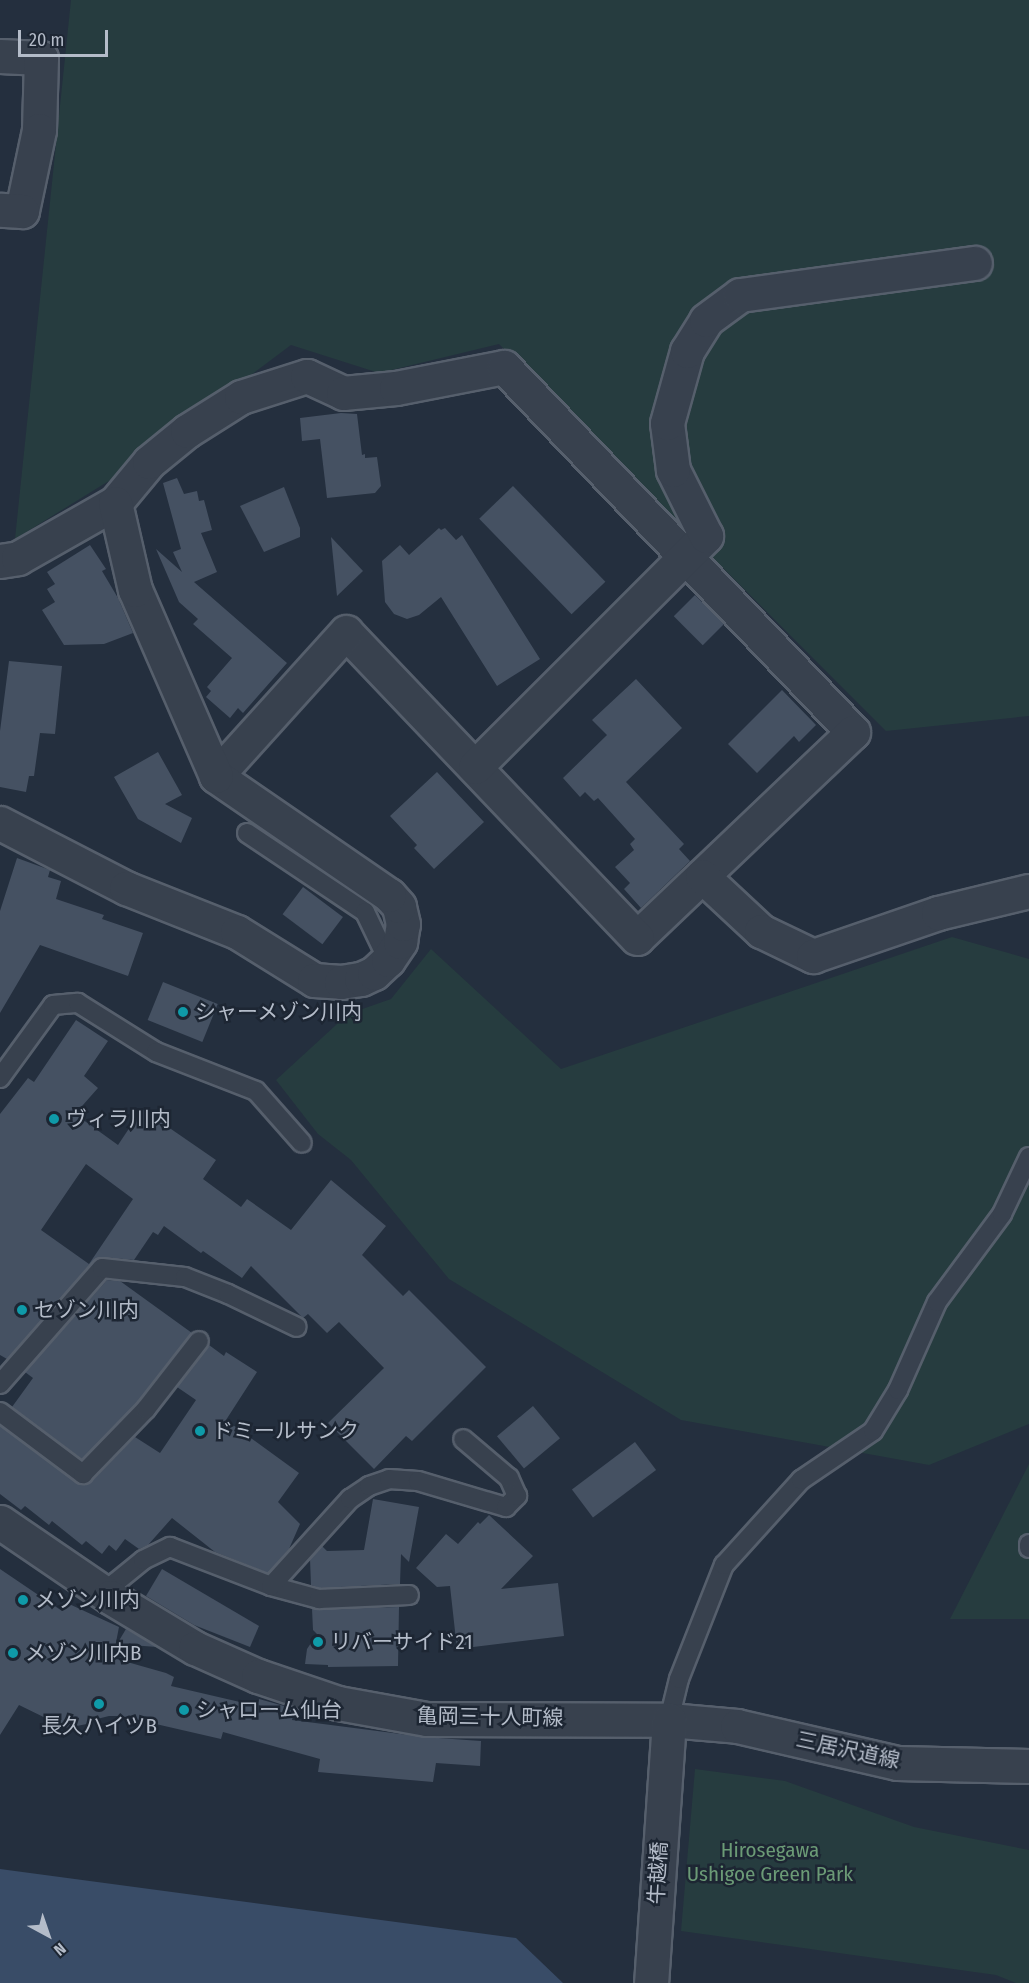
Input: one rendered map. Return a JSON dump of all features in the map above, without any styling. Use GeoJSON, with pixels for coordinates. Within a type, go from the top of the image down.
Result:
{"type":"FeatureCollection","features":[{"type":"Feature","properties":{"kind":"street"},"geometry":{"type":"LineString","coordinates":[[0,56],[41,58],[39,130],[22,211],[0,210]]}},
{"type":"Feature","properties":{"kind":"street"},"geometry":{"type":"LineString","coordinates":[[475,767],[706,536],[673,470],[667,423],[687,351],[706,320],[740,295],[975,263]]}},
{"type":"Feature","properties":{"kind":"street"},"geometry":{"type":"LineString","coordinates":[[0,561],[18,558],[115,503],[149,462],[187,430],[241,397],[307,376],[343,393],[396,388],[504,367],[686,554],[853,732],[637,938],[346,632],[216,776]]}},
{"type":"Feature","properties":{"kind":"street"},"geometry":{"type":"LineString","coordinates":[[0,823],[126,888],[237,932],[314,980],[341,982],[361,979],[374,973],[388,960],[400,942],[403,924],[399,906],[389,895],[216,776],[135,590],[115,503]]}},
{"type":"Feature","properties":{"kind":"street"},"geometry":{"type":"LineString","coordinates":[[702,876],[761,931],[813,956],[939,913],[1029,891]]}},
{"type":"Feature","properties":{"kind":"street","name":"亀岡三十人町線"},"geometry":{"type":"LineString","coordinates":[[0,1522],[110,1597],[195,1648],[225,1663],[338,1703],[427,1719],[669,1720]]}},
{"type":"Feature","properties":{"kind":"street","name":"牛越橋"},"geometry":{"type":"LineString","coordinates":[[651,1983],[664,1762],[669,1720]]}},
{"type":"Feature","properties":{"kind":"street","name":"三居沢道線"},"geometry":{"type":"LineString","coordinates":[[669,1720],[737,1726],[897,1763],[1029,1766]]}},
{"type":"Feature","properties":{"kind":"lane"},"geometry":{"type":"LineString","coordinates":[[247,833],[365,912],[388,960]]}},
{"type":"Feature","properties":{"kind":"lane"},"geometry":{"type":"LineString","coordinates":[[0,1078],[53,1005],[78,1003],[156,1052],[256,1091],[302,1143]]}},
{"type":"Feature","properties":{"kind":"lane"},"geometry":{"type":"LineString","coordinates":[[669,1720],[679,1679],[724,1565],[801,1480],[873,1431],[898,1390],[937,1302],[1002,1214],[1029,1157]]}},
{"type":"Feature","properties":{"kind":"lane"},"geometry":{"type":"LineString","coordinates":[[0,1384],[102,1268],[184,1277],[228,1294],[297,1327]]}},
{"type":"Feature","properties":{"kind":"lane"},"geometry":{"type":"LineString","coordinates":[[0,1412],[83,1474],[146,1409],[199,1341]]}},
{"type":"Feature","properties":{"kind":"lane"},"geometry":{"type":"LineString","coordinates":[[271,1586],[350,1499],[369,1486],[389,1479],[418,1481],[506,1507],[517,1496],[509,1478],[463,1438]]}},
{"type":"Feature","properties":{"kind":"lane"},"geometry":{"type":"LineString","coordinates":[[110,1597],[115,1583],[143,1560],[170,1547],[271,1586],[319,1599],[409,1595]]}},
{"type":"Feature","properties":{"kind":"green space"},"geometry":{"type":"Polygon","coordinates":[[[71,0],[1029,0],[1029,716],[886,731],[499,344],[379,373],[291,345],[112,479],[15,539],[71,0]]]}},
{"type":"Feature","properties":{"kind":"green space"},"geometry":{"type":"Polygon","coordinates":[[[952,937],[1029,959],[1029,1424],[929,1465],[681,1420],[449,1279],[351,1160],[318,1134],[276,1080],[348,1014],[391,999],[431,949],[561,1069],[952,937]]]}},
{"type":"Feature","properties":{"kind":"green space"},"geometry":{"type":"Polygon","coordinates":[[[1029,1464],[1029,1619],[950,1619],[1029,1464]]]}},
{"type":"Feature","properties":{"kind":"green space","name":"Hirosegawa Ushigoe Green Park"},"geometry":{"type":"Polygon","coordinates":[[[695,1769],[785,1781],[914,1827],[1029,1850],[1029,1983],[1016,1983],[996,1975],[681,1931],[695,1769]]]}},
{"type":"Feature","properties":{"kind":"water"},"geometry":{"type":"Polygon","coordinates":[[[0,1869],[516,1938],[563,1983],[0,1983],[0,1869]]]}},
{"type":"Feature","properties":{"kind":"building"},"geometry":{"type":"Polygon","coordinates":[[[341,413],[357,414],[362,455],[365,454],[365,458],[377,457],[381,486],[375,493],[327,498],[320,439],[302,441],[300,418],[341,413]]]}},
{"type":"Feature","properties":{"kind":"building"},"geometry":{"type":"Polygon","coordinates":[[[177,478],[184,494],[197,491],[199,501],[204,500],[212,530],[201,533],[217,572],[194,582],[287,663],[243,713],[238,708],[230,718],[206,697],[211,691],[207,687],[232,658],[193,624],[198,619],[179,602],[156,549],[182,572],[173,552],[181,549],[163,483],[177,478]]]}},
{"type":"Feature","properties":{"kind":"building"},"geometry":{"type":"Polygon","coordinates":[[[513,486],[605,582],[572,614],[479,519],[513,486]]]}},
{"type":"Feature","properties":{"kind":"building"},"geometry":{"type":"Polygon","coordinates":[[[284,487],[300,528],[300,537],[264,552],[240,506],[284,487]]]}},
{"type":"Feature","properties":{"kind":"building"},"geometry":{"type":"Polygon","coordinates":[[[439,528],[441,530],[445,528],[456,540],[462,535],[540,659],[497,686],[441,597],[419,615],[407,619],[394,614],[385,602],[382,561],[400,545],[409,555],[439,528]]]}},
{"type":"Feature","properties":{"kind":"building"},"geometry":{"type":"Polygon","coordinates":[[[331,537],[363,571],[337,596],[331,537]]]}},
{"type":"Feature","properties":{"kind":"building"},"geometry":{"type":"Polygon","coordinates":[[[90,545],[106,569],[102,571],[118,598],[133,633],[104,644],[64,645],[42,610],[55,602],[47,589],[55,584],[47,572],[90,545]]]}},
{"type":"Feature","properties":{"kind":"building"},"geometry":{"type":"Polygon","coordinates":[[[695,595],[724,624],[703,645],[674,616],[695,595]]]}},
{"type":"Feature","properties":{"kind":"building"},"geometry":{"type":"Polygon","coordinates":[[[9,661],[62,666],[55,734],[40,733],[34,776],[29,776],[26,792],[0,787],[0,731],[9,661]]]}},
{"type":"Feature","properties":{"kind":"building"},"geometry":{"type":"Polygon","coordinates":[[[636,679],[682,728],[626,782],[684,844],[679,849],[690,861],[641,908],[624,889],[630,883],[615,867],[634,850],[630,844],[635,839],[598,798],[594,801],[585,792],[580,797],[563,778],[607,735],[592,720],[636,679]]]}},
{"type":"Feature","properties":{"kind":"building"},"geometry":{"type":"Polygon","coordinates":[[[782,690],[816,725],[799,742],[794,736],[757,773],[728,744],[782,690]]]}},
{"type":"Feature","properties":{"kind":"building"},"geometry":{"type":"Polygon","coordinates":[[[158,752],[182,795],[165,804],[192,818],[181,843],[138,819],[114,777],[158,752]]]}},
{"type":"Feature","properties":{"kind":"building"},"geometry":{"type":"Polygon","coordinates":[[[437,772],[484,822],[434,869],[414,848],[417,845],[390,816],[437,772]]]}},
{"type":"Feature","properties":{"kind":"building"},"geometry":{"type":"Polygon","coordinates":[[[17,858],[50,870],[48,877],[61,881],[56,899],[104,915],[102,919],[143,933],[128,976],[40,945],[0,1013],[0,911],[17,858]]]}},
{"type":"Feature","properties":{"kind":"building"},"geometry":{"type":"Polygon","coordinates":[[[303,887],[343,917],[322,944],[283,914],[303,887]]]}},
{"type":"Feature","properties":{"kind":"building","name":"シャーメゾン川内"},"geometry":{"type":"Polygon","coordinates":[[[163,982],[218,1004],[202,1042],[148,1020],[163,982]]]}},
{"type":"Feature","properties":{"kind":"building"},"geometry":{"type":"Polygon","coordinates":[[[76,1020],[108,1041],[84,1076],[98,1088],[75,1114],[118,1145],[142,1109],[216,1160],[203,1179],[241,1207],[247,1199],[291,1230],[331,1180],[386,1226],[362,1255],[403,1296],[409,1290],[486,1367],[412,1441],[406,1436],[374,1469],[328,1423],[384,1368],[339,1322],[327,1333],[308,1314],[303,1318],[251,1266],[242,1278],[203,1251],[201,1253],[164,1226],[158,1235],[153,1232],[134,1260],[103,1257],[94,1260],[7,1359],[0,1355],[0,1114],[28,1078],[34,1082],[76,1020]],[[86,1164],[41,1230],[89,1264],[133,1199],[86,1164]]]}},
{"type":"Feature","properties":{"kind":"building"},"geometry":{"type":"Polygon","coordinates":[[[107,1280],[120,1281],[192,1333],[138,1402],[82,1459],[12,1407],[33,1378],[25,1372],[107,1280]]]}},
{"type":"Feature","properties":{"kind":"building"},"geometry":{"type":"Polygon","coordinates":[[[209,1345],[224,1356],[226,1352],[257,1372],[226,1420],[299,1473],[278,1502],[300,1524],[289,1549],[268,1573],[215,1552],[172,1518],[148,1545],[139,1549],[125,1539],[116,1551],[109,1545],[102,1554],[86,1541],[82,1545],[52,1521],[49,1525],[25,1506],[21,1510],[0,1494],[0,1426],[81,1485],[91,1482],[135,1437],[160,1453],[196,1400],[177,1387],[209,1345]]]}},
{"type":"Feature","properties":{"kind":"building"},"geometry":{"type":"Polygon","coordinates":[[[533,1406],[560,1438],[524,1468],[497,1436],[533,1406]]]}},
{"type":"Feature","properties":{"kind":"building"},"geometry":{"type":"Polygon","coordinates":[[[635,1442],[656,1470],[593,1517],[572,1490],[635,1442]]]}},
{"type":"Feature","properties":{"kind":"building"},"geometry":{"type":"Polygon","coordinates":[[[373,1499],[419,1507],[409,1562],[401,1554],[400,1584],[320,1588],[311,1585],[310,1559],[322,1546],[327,1551],[364,1550],[373,1499]]]}},
{"type":"Feature","properties":{"kind":"building"},"geometry":{"type":"Polygon","coordinates":[[[489,1515],[533,1556],[501,1589],[558,1583],[564,1636],[457,1649],[450,1586],[437,1587],[416,1568],[446,1534],[458,1544],[478,1522],[480,1524],[489,1515]]]}},
{"type":"Feature","properties":{"kind":"building"},"geometry":{"type":"Polygon","coordinates":[[[0,1569],[62,1611],[67,1603],[119,1627],[113,1658],[166,1673],[174,1677],[171,1686],[257,1706],[259,1699],[295,1709],[292,1720],[424,1737],[481,1741],[480,1766],[436,1763],[433,1782],[318,1772],[320,1759],[223,1732],[221,1739],[121,1716],[109,1716],[66,1728],[19,1705],[0,1735],[0,1569]]]}},
{"type":"Feature","properties":{"kind":"building"},"geometry":{"type":"Polygon","coordinates":[[[162,1569],[259,1626],[250,1647],[194,1625],[146,1596],[162,1569]]]}},
{"type":"Feature","properties":{"kind":"building"},"geometry":{"type":"Polygon","coordinates":[[[399,1607],[398,1666],[328,1667],[328,1665],[305,1664],[307,1649],[317,1634],[313,1630],[312,1609],[399,1607]]]}},
{"type":"Feature","properties":{"kind":"building"},"geometry":{"type":"Polygon","coordinates":[[[126,1629],[157,1647],[117,1644],[126,1629]]]}},
{"type":"Feature","properties":{"kind":"place","name":"シャーメゾン川内"},"geometry":{"type":"Point","coordinates":[183,1012]}},
{"type":"Feature","properties":{"kind":"place","name":"ヴィラ川内"},"geometry":{"type":"Point","coordinates":[54,1119]}},
{"type":"Feature","properties":{"kind":"place","name":"セゾン川内"},"geometry":{"type":"Point","coordinates":[22,1310]}},
{"type":"Feature","properties":{"kind":"place","name":"ドミールサンク"},"geometry":{"type":"Point","coordinates":[200,1431]}},
{"type":"Feature","properties":{"kind":"place","name":"メゾン川内"},"geometry":{"type":"Point","coordinates":[23,1600]}},
{"type":"Feature","properties":{"kind":"place","name":"リバーサイド21"},"geometry":{"type":"Point","coordinates":[318,1642]}},
{"type":"Feature","properties":{"kind":"place","name":"メゾン川内B"},"geometry":{"type":"Point","coordinates":[13,1653]}},
{"type":"Feature","properties":{"kind":"place","name":"長久ハイツB"},"geometry":{"type":"Point","coordinates":[99,1704]}},
{"type":"Feature","properties":{"kind":"place","name":"シャローム仙台"},"geometry":{"type":"Point","coordinates":[184,1710]}}]}
